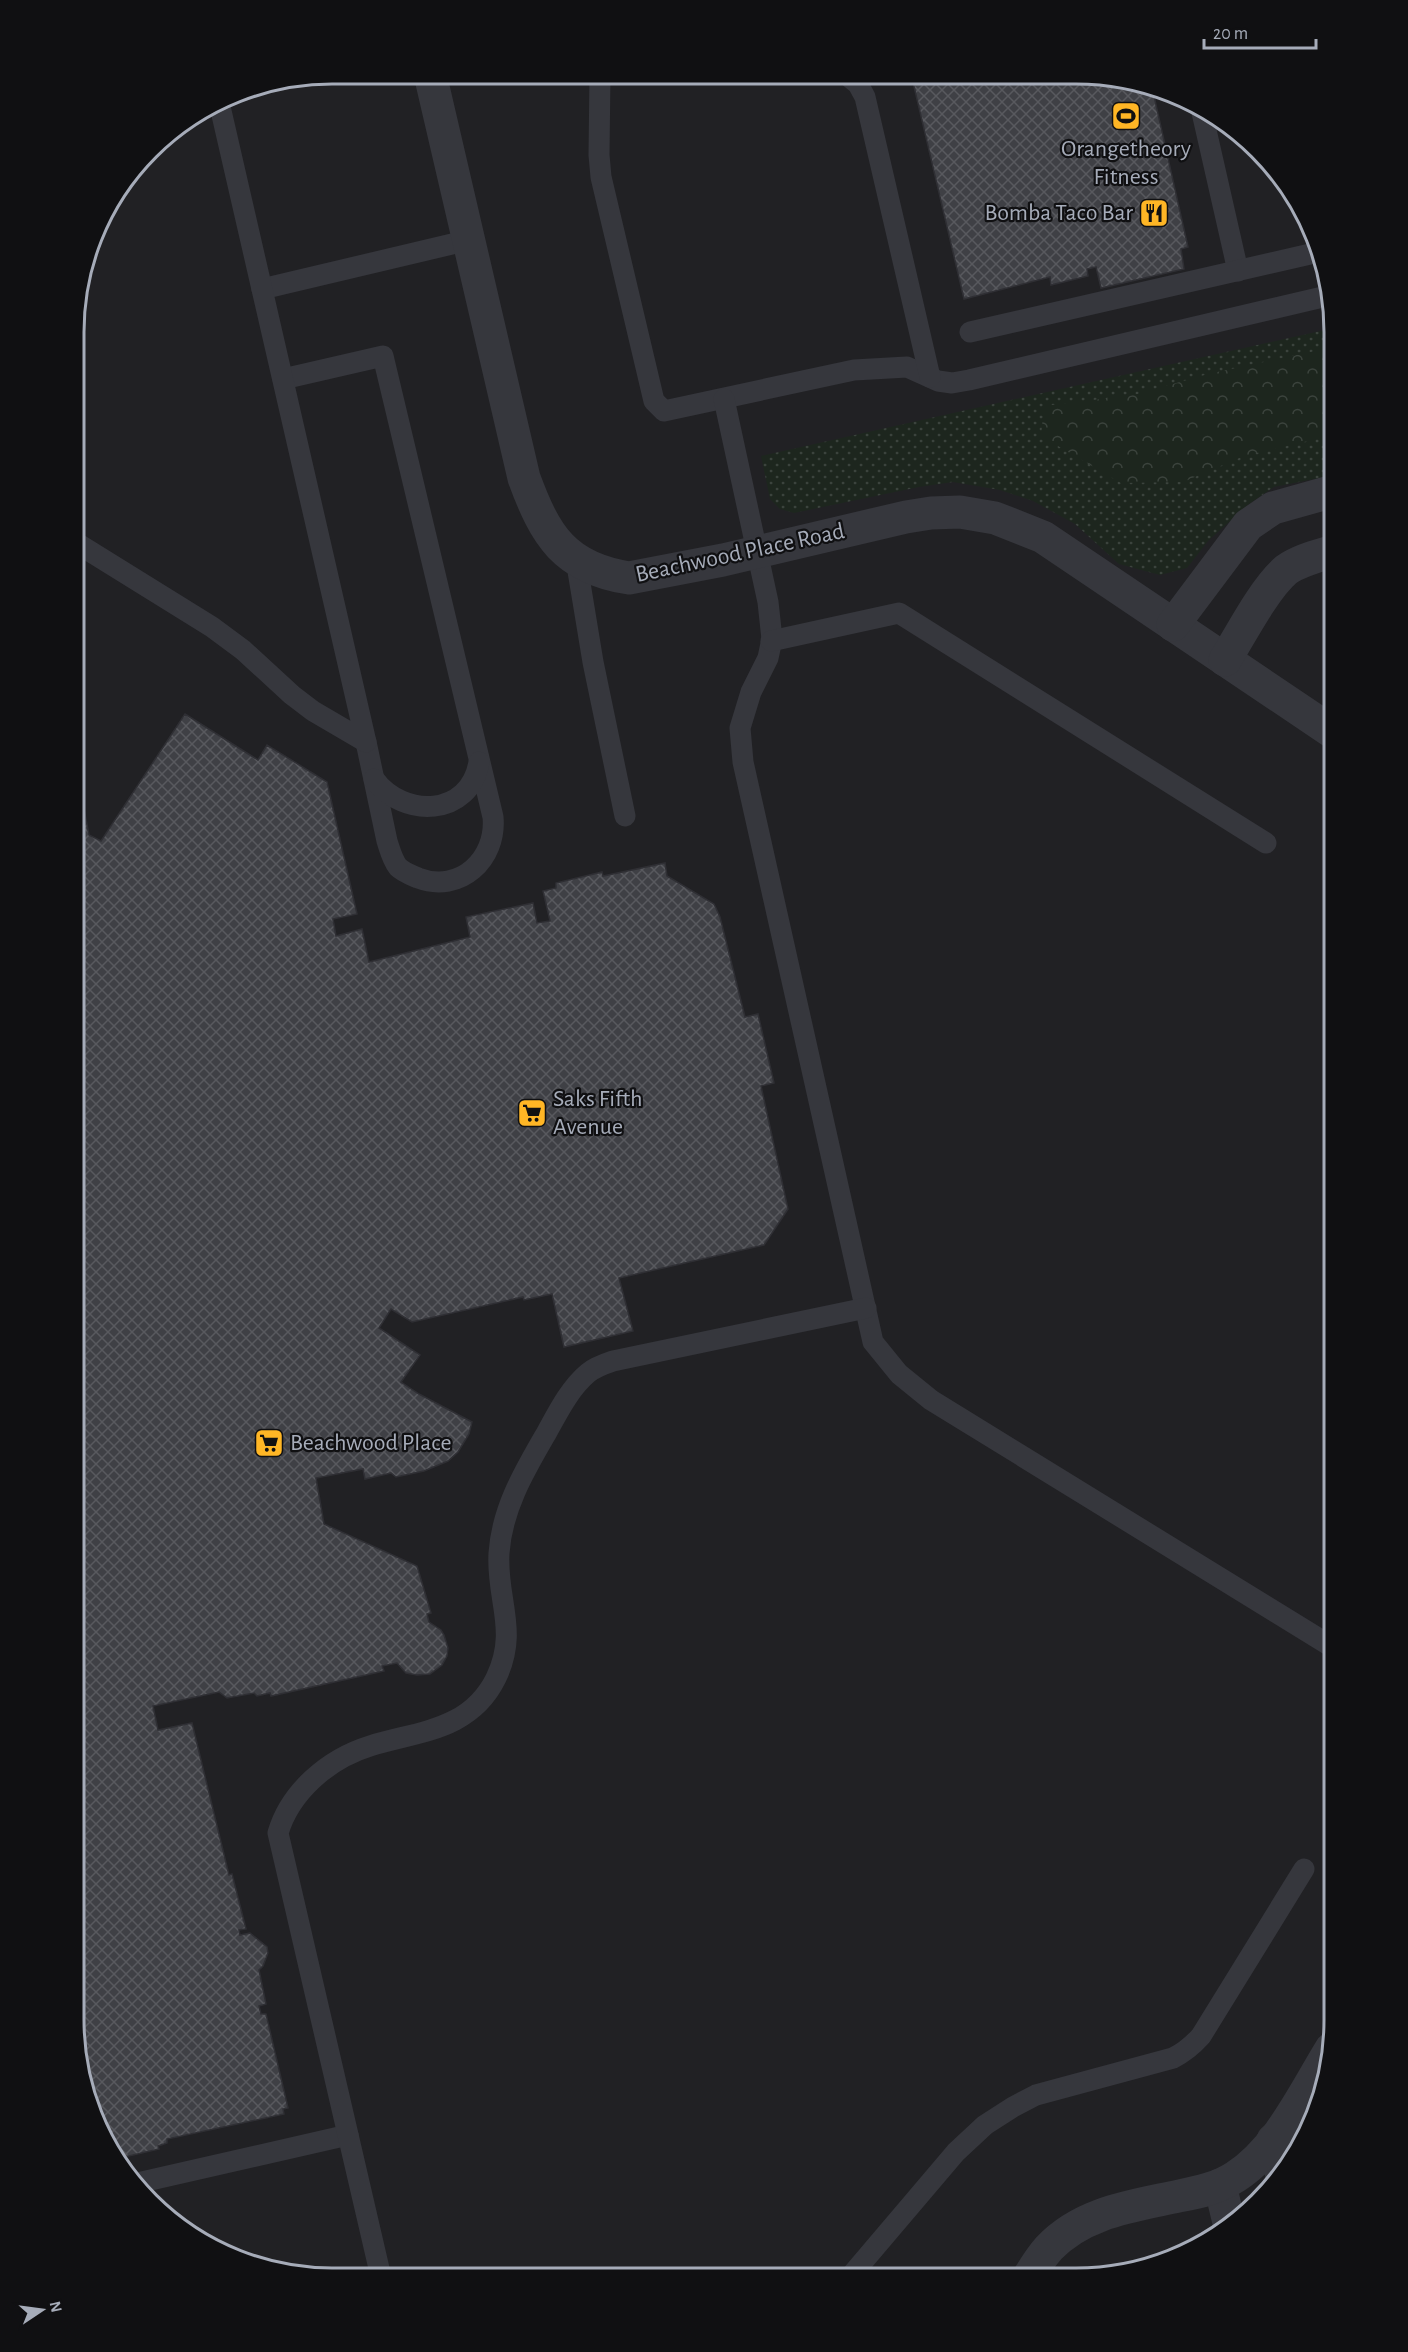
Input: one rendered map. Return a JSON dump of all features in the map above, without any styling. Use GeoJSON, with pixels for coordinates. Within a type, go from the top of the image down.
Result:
{"type":"FeatureCollection","features":[{"type":"Feature","properties":{"kind":"street","name":"Beachwood Place Road"},"geometry":{"type":"LineString","coordinates":[[432,84],[524,478],[544,528],[564,550],[576,559],[609,575],[629,578],[757,552],[906,517],[960,512],[995,518],[1043,537],[1324,726]]}},
{"type":"Feature","properties":{"kind":"street"},"geometry":{"type":"LineString","coordinates":[[1173,625],[1248,525],[1273,508],[1324,494]]}},
{"type":"Feature","properties":{"kind":"street"},"geometry":{"type":"LineString","coordinates":[[1225,660],[1266,594],[1286,571],[1306,560],[1324,555]]}},
{"type":"Feature","properties":{"kind":"street"},"geometry":{"type":"LineString","coordinates":[[1035,2268],[1048,2248],[1083,2222],[1120,2209],[1214,2188],[1236,2176],[1273,2140],[1319,2068]]}},
{"type":"Feature","properties":{"kind":"street"},"geometry":{"type":"LineString","coordinates":[[1273,2140],[1279,2163]]}},
{"type":"Feature","properties":{"kind":"street"},"geometry":{"type":"LineString","coordinates":[[1220,2185],[1228,2217]]}},
{"type":"Feature","properties":{"kind":"lane"},"geometry":{"type":"LineString","coordinates":[[600,84],[601,177],[654,401],[664,411],[864,369],[907,367],[938,381],[952,383],[1321,297]]}},
{"type":"Feature","properties":{"kind":"lane"},"geometry":{"type":"LineString","coordinates":[[858,84],[865,97],[930,377]]}},
{"type":"Feature","properties":{"kind":"lane"},"geometry":{"type":"LineString","coordinates":[[221,111],[387,841],[396,863],[405,872],[440,882],[454,879],[472,870],[486,856],[493,834],[493,817],[383,356],[283,379]]}},
{"type":"Feature","properties":{"kind":"lane"},"geometry":{"type":"LineString","coordinates":[[1204,119],[1238,271]]}},
{"type":"Feature","properties":{"kind":"lane"},"geometry":{"type":"LineString","coordinates":[[262,289],[468,240]]}},
{"type":"Feature","properties":{"kind":"lane"},"geometry":{"type":"LineString","coordinates":[[970,332],[1312,254]]}},
{"type":"Feature","properties":{"kind":"lane"},"geometry":{"type":"LineString","coordinates":[[724,399],[771,621],[768,658],[744,711],[740,728],[740,745],[873,1342],[913,1387],[1324,1642]]}},
{"type":"Feature","properties":{"kind":"lane"},"geometry":{"type":"LineString","coordinates":[[84,548],[212,627],[243,650],[313,711],[366,742]]}},
{"type":"Feature","properties":{"kind":"lane"},"geometry":{"type":"LineString","coordinates":[[576,559],[593,662],[625,816]]}},
{"type":"Feature","properties":{"kind":"lane"},"geometry":{"type":"LineString","coordinates":[[771,641],[899,613],[1266,843]]}},
{"type":"Feature","properties":{"kind":"lane"},"geometry":{"type":"LineString","coordinates":[[374,779],[386,794],[404,803],[421,806],[441,804],[456,800],[463,795],[476,777],[479,762]]}},
{"type":"Feature","properties":{"kind":"lane"},"geometry":{"type":"LineString","coordinates":[[379,2268],[278,1833],[284,1814],[296,1796],[326,1768],[366,1747],[421,1735],[447,1726],[483,1699],[496,1678],[508,1636],[499,1554],[507,1509],[516,1488],[563,1405],[589,1372],[613,1361],[866,1308]]}},
{"type":"Feature","properties":{"kind":"lane"},"geometry":{"type":"LineString","coordinates":[[857,2268],[956,2152],[985,2126],[1013,2106],[1036,2095],[1173,2058],[1184,2053],[1193,2045],[1201,2036],[1304,1869]]}},
{"type":"Feature","properties":{"kind":"lane"},"geometry":{"type":"LineString","coordinates":[[144,2182],[348,2135]]}},
{"type":"Feature","properties":{"kind":"shaded area"},"geometry":{"type":"Polygon","coordinates":[[[1076,84],[1108,86],[1140,92],[1171,103],[1200,117],[1227,135],[1273,181],[1291,208],[1311,252],[1322,300],[1324,332],[1324,2020],[1322,2052],[1316,2084],[1305,2115],[1291,2144],[1273,2171],[1227,2217],[1200,2235],[1156,2255],[1108,2266],[1076,2268],[332,2268],[300,2266],[268,2260],[237,2249],[208,2235],[181,2217],[135,2171],[117,2144],[97,2100],[86,2052],[84,2020],[84,332],[86,300],[97,252],[117,208],[135,181],[168,146],[208,117],[237,103],[268,92],[316,85],[1076,84]]]}},
{"type":"Feature","properties":{"kind":"green space"},"geometry":{"type":"Polygon","coordinates":[[[1324,330],[1324,477],[1274,487],[1249,504],[1208,541],[1187,568],[1160,575],[1119,564],[1075,524],[1033,501],[1000,490],[953,482],[794,513],[780,509],[770,499],[761,456],[1324,330]]]}},
{"type":"Feature","properties":{"kind":"green space"},"geometry":{"type":"Polygon","coordinates":[[[1324,349],[1324,437],[1244,456],[1183,482],[1121,483],[1041,436],[1044,406],[1134,395],[1208,374],[1324,349]]]}},
{"type":"Feature","properties":{"kind":"building"},"geometry":{"type":"Polygon","coordinates":[[[913,84],[1076,84],[1108,86],[1154,96],[1188,247],[1181,249],[1184,269],[1101,288],[1096,267],[1087,269],[1088,276],[1051,285],[1050,277],[964,299],[913,84]]]}},
{"type":"Feature","properties":{"kind":"building","name":"Beachwood Place"},"geometry":{"type":"Polygon","coordinates":[[[185,714],[258,760],[267,745],[327,782],[357,914],[333,919],[336,936],[362,929],[369,962],[470,937],[466,917],[533,903],[537,923],[550,921],[543,891],[556,888],[556,883],[602,872],[603,876],[665,863],[667,876],[714,904],[720,917],[745,1017],[758,1014],[774,1083],[761,1086],[788,1209],[764,1245],[619,1278],[633,1331],[564,1347],[552,1294],[524,1300],[523,1297],[412,1322],[391,1309],[379,1328],[420,1355],[401,1382],[472,1422],[469,1434],[458,1452],[448,1461],[424,1471],[396,1477],[391,1473],[365,1479],[363,1469],[316,1478],[324,1524],[417,1566],[431,1613],[427,1614],[429,1622],[441,1630],[444,1635],[448,1648],[447,1656],[442,1665],[430,1674],[406,1673],[397,1663],[382,1666],[384,1671],[271,1696],[270,1693],[257,1696],[254,1693],[227,1698],[219,1692],[153,1706],[158,1730],[192,1723],[229,1875],[232,1874],[246,1929],[239,1930],[240,1935],[250,1933],[267,1947],[268,1953],[259,1970],[266,2004],[259,2006],[261,2014],[266,2014],[288,2108],[283,2109],[284,2114],[167,2139],[167,2143],[158,2146],[159,2149],[125,2157],[103,2115],[92,2084],[86,2052],[84,2020],[84,809],[89,835],[101,841],[185,714]]]}},
{"type":"Feature","properties":{"kind":"place","name":"Orangetheory Fitness"},"geometry":{"type":"Point","coordinates":[1126,116]}},
{"type":"Feature","properties":{"kind":"place","name":"Bomba Taco Bar"},"geometry":{"type":"Point","coordinates":[1154,213]}},
{"type":"Feature","properties":{"kind":"place","name":"Saks Fifth Avenue"},"geometry":{"type":"Point","coordinates":[532,1113]}},
{"type":"Feature","properties":{"kind":"place","name":"Beachwood Place"},"geometry":{"type":"Point","coordinates":[269,1443]}}]}
